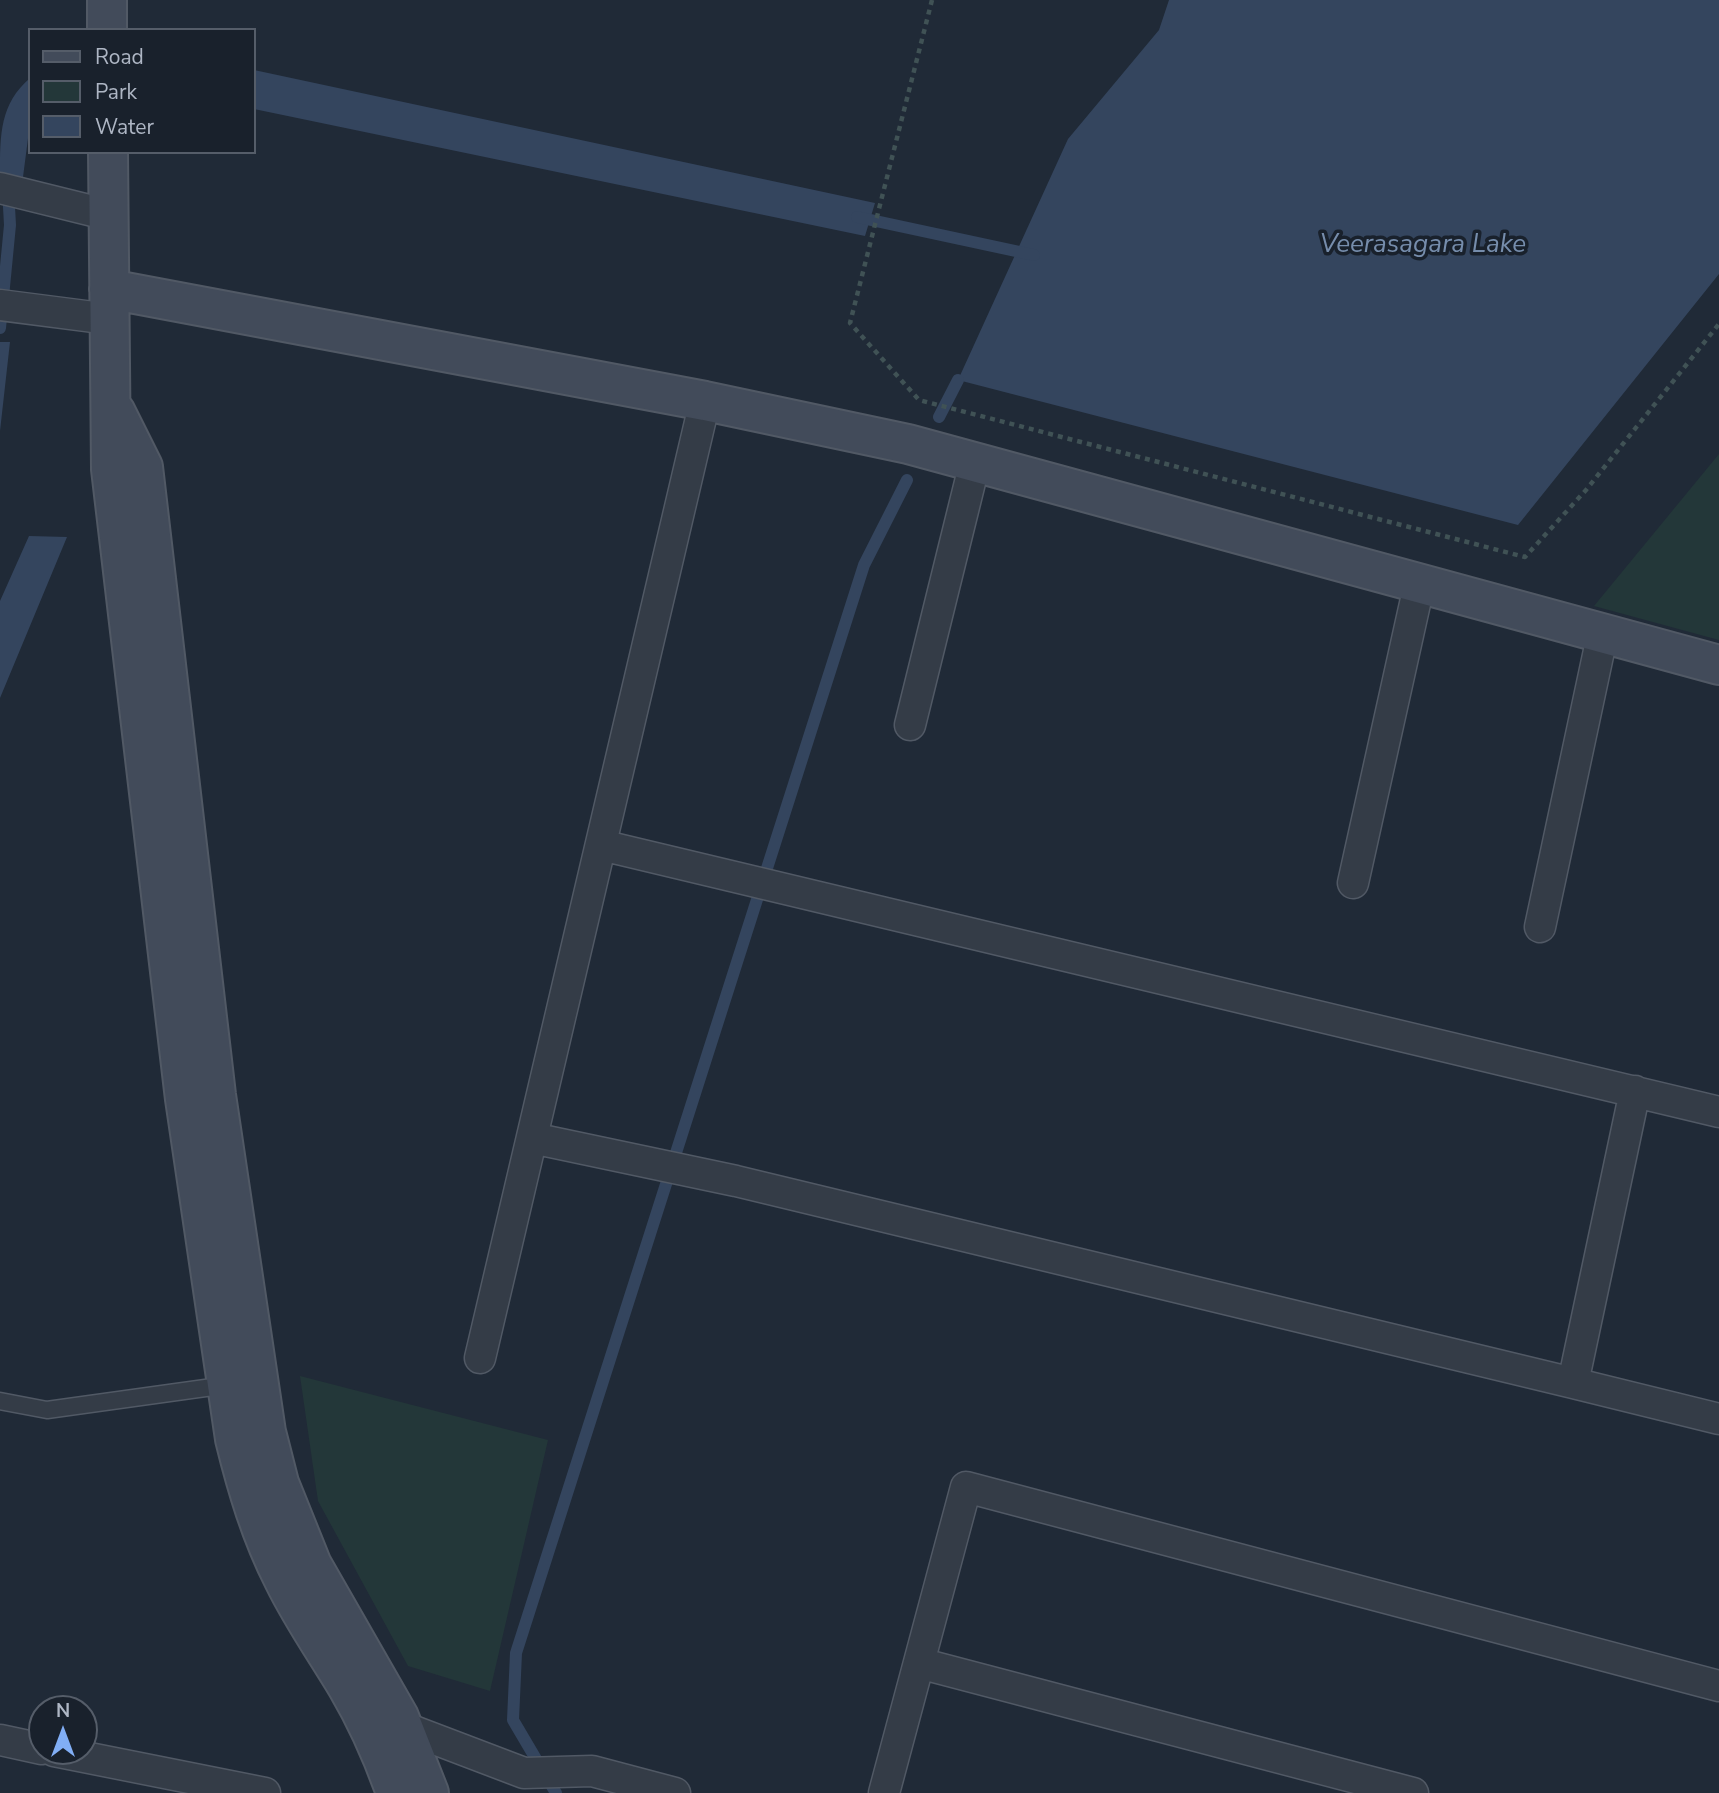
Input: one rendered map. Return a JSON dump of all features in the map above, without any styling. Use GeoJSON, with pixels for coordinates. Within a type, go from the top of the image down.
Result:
{"type":"FeatureCollection","features":[{"type":"Feature","properties":{"kind":"street"},"geometry":{"type":"LineString","coordinates":[[107,0],[107,28]]}},
{"type":"Feature","properties":{"kind":"street"},"geometry":{"type":"LineString","coordinates":[[108,154],[110,402],[127,468],[266,1432],[279,1483],[312,1565],[376,1672],[403,1727],[429,1793]]}},
{"type":"Feature","properties":{"kind":"street"},"geometry":{"type":"LineString","coordinates":[[0,188],[108,215]]}},
{"type":"Feature","properties":{"kind":"street"},"geometry":{"type":"LineString","coordinates":[[0,305],[109,304],[705,401],[908,444],[1719,664]]}},
{"type":"Feature","properties":{"kind":"street"},"geometry":{"type":"LineString","coordinates":[[480,1358],[705,401]]}},
{"type":"Feature","properties":{"kind":"street"},"geometry":{"type":"LineString","coordinates":[[910,725],[975,462]]}},
{"type":"Feature","properties":{"kind":"street"},"geometry":{"type":"LineString","coordinates":[[127,468],[185,1099],[239,1452],[267,1543],[302,1614],[371,1731],[396,1793]]}},
{"type":"Feature","properties":{"kind":"street"},"geometry":{"type":"LineString","coordinates":[[1353,883],[1420,582]]}},
{"type":"Feature","properties":{"kind":"street"},"geometry":{"type":"LineString","coordinates":[[1540,927],[1603,632]]}},
{"type":"Feature","properties":{"kind":"street"},"geometry":{"type":"LineString","coordinates":[[601,845],[1719,1111]]}},
{"type":"Feature","properties":{"kind":"street"},"geometry":{"type":"LineString","coordinates":[[1573,1383],[1635,1091]]}},
{"type":"Feature","properties":{"kind":"street"},"geometry":{"type":"LineString","coordinates":[[532,1138],[736,1181],[1719,1419]]}},
{"type":"Feature","properties":{"kind":"street"},"geometry":{"type":"LineString","coordinates":[[884,1793],[966,1487],[1719,1686]]}},
{"type":"Feature","properties":{"kind":"street"},"geometry":{"type":"LineString","coordinates":[[919,1663],[1413,1793]]}},
{"type":"Feature","properties":{"kind":"street"},"geometry":{"type":"LineString","coordinates":[[403,1727],[524,1773],[593,1771],[675,1793]]}},
{"type":"Feature","properties":{"kind":"street"},"geometry":{"type":"LineString","coordinates":[[0,1740],[28,1746]]}},
{"type":"Feature","properties":{"kind":"street"},"geometry":{"type":"LineString","coordinates":[[98,1760],[265,1793]]}},
{"type":"Feature","properties":{"kind":"lane"},"geometry":{"type":"LineString","coordinates":[[0,1401],[47,1409],[227,1385]]}},
{"type":"Feature","properties":{"kind":"path"},"geometry":{"type":"LineString","coordinates":[[932,0],[850,323],[919,400],[1525,557],[1586,490],[1719,324]]}},
{"type":"Feature","properties":{"kind":"green space"},"geometry":{"type":"Polygon","coordinates":[[[1719,454],[1719,640],[1594,606],[1719,454]]]}},
{"type":"Feature","properties":{"kind":"green space"},"geometry":{"type":"Polygon","coordinates":[[[300,1376],[548,1440],[490,1691],[408,1666],[318,1501],[300,1376]]]}},
{"type":"Feature","properties":{"kind":"water","name":"Veerasagara Lake"},"geometry":{"type":"Polygon","coordinates":[[[1169,0],[1719,0],[1719,274],[1518,525],[958,380],[1068,139],[1159,30],[1169,0]]]}},
{"type":"Feature","properties":{"kind":"water"},"geometry":{"type":"Polygon","coordinates":[[[256,70],[875,203],[865,236],[256,109],[256,70]]]}},
{"type":"Feature","properties":{"kind":"water"},"geometry":{"type":"Polygon","coordinates":[[[28,80],[28,138],[23,177],[0,174],[0,146],[4,121],[7,109],[28,80]]]}},
{"type":"Feature","properties":{"kind":"water"},"geometry":{"type":"Polygon","coordinates":[[[0,342],[10,342],[0,431],[0,342]]]}},
{"type":"Feature","properties":{"kind":"water"},"geometry":{"type":"Polygon","coordinates":[[[29,536],[67,537],[0,698],[0,601],[29,536]]]}},
{"type":"Feature","properties":{"kind":"waterway"},"geometry":{"type":"LineString","coordinates":[[0,328],[10,225],[8,189]]}},
{"type":"Feature","properties":{"kind":"waterway"},"geometry":{"type":"LineString","coordinates":[[857,217],[1034,255]]}},
{"type":"Feature","properties":{"kind":"waterway"},"geometry":{"type":"LineString","coordinates":[[939,417],[958,380]]}},
{"type":"Feature","properties":{"kind":"waterway"},"geometry":{"type":"LineString","coordinates":[[556,1793],[513,1720],[516,1653],[864,565],[907,480]]}}]}
